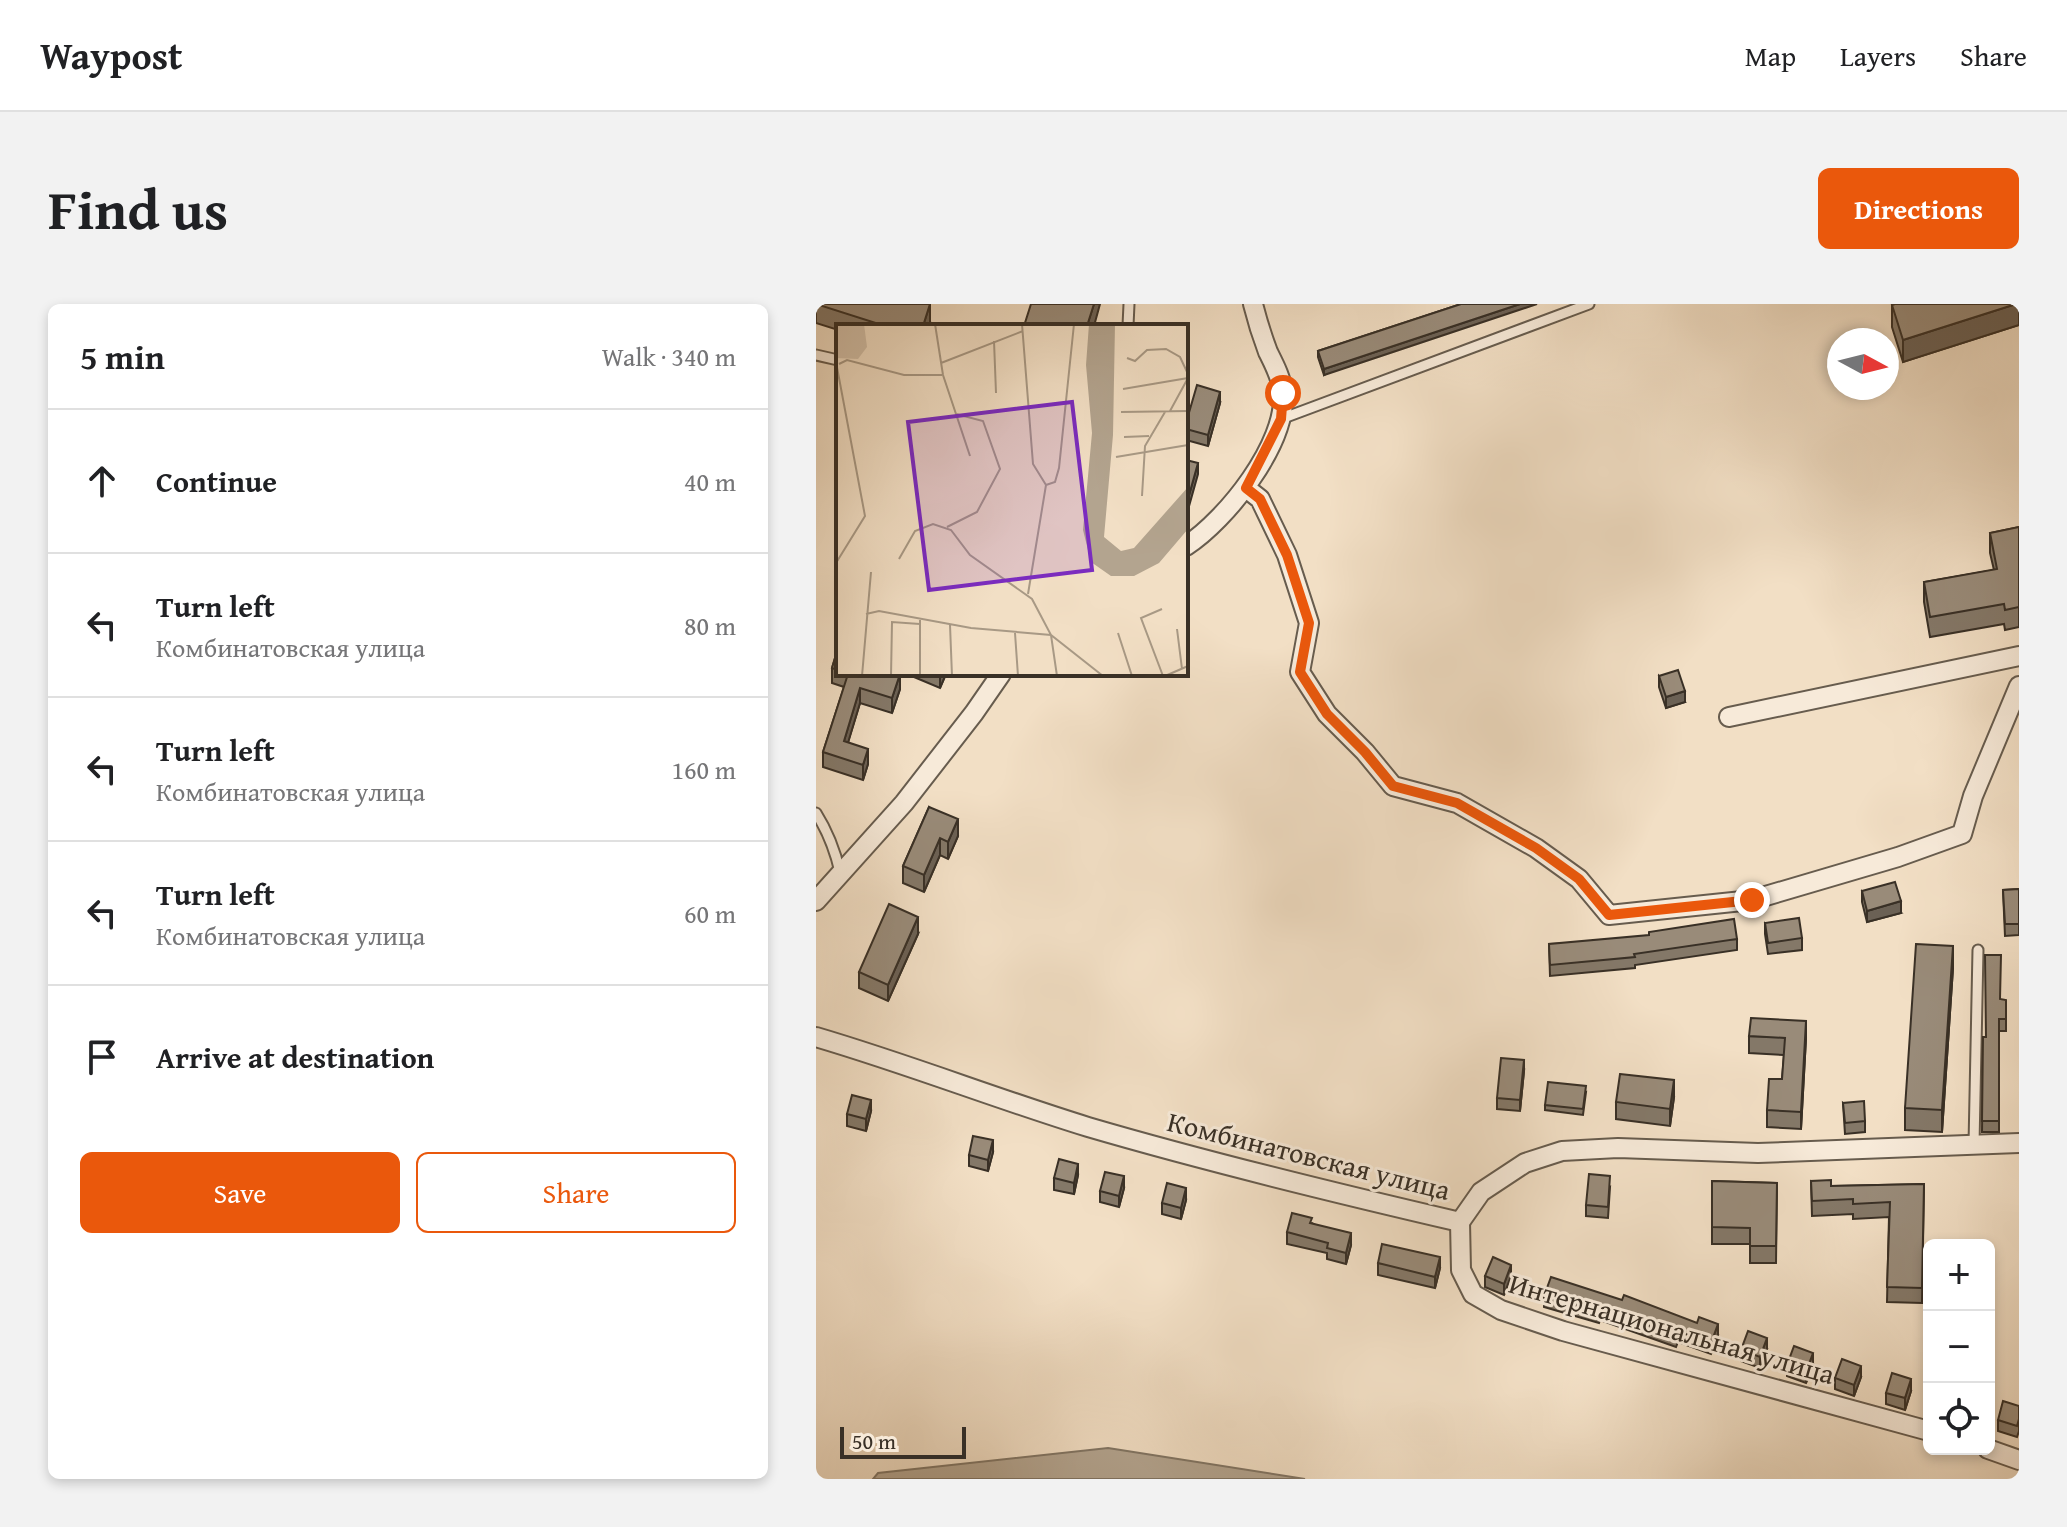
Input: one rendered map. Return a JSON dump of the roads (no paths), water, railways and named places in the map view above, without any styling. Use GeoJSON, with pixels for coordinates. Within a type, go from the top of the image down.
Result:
{"type":"FeatureCollection","features":[{"type":"Feature","properties":{"kind":"street"},"geometry":{"type":"LineString","coordinates":[[1188,544],[1222,517],[1246,488],[1281,419],[1283,393],[1253,304]]}},
{"type":"Feature","properties":{"kind":"street"},"geometry":{"type":"LineString","coordinates":[[1246,488],[1260,499],[1287,555],[1309,623],[1300,672],[1327,714],[1393,786],[1457,803],[1536,848],[1579,879],[1609,915],[1752,900],[1898,857],[1962,834],[1973,796],[2019,686]]}},
{"type":"Feature","properties":{"kind":"street"},"geometry":{"type":"LineString","coordinates":[[1729,717],[2019,656]]}},
{"type":"Feature","properties":{"kind":"street"},"geometry":{"type":"LineString","coordinates":[[816,901],[904,803],[1000,676]]}},
{"type":"Feature","properties":{"kind":"street","name":"Комбинатовская улица"},"geometry":{"type":"LineString","coordinates":[[816,1037],[1086,1126],[1279,1180],[1460,1222],[1481,1192],[1525,1163],[1562,1151],[1618,1148],[1758,1153],[2019,1143]]}},
{"type":"Feature","properties":{"kind":"street","name":"Интернациональная улица"},"geometry":{"type":"LineString","coordinates":[[1460,1222],[1461,1270],[1473,1294],[1501,1310],[1563,1331],[1923,1429]]}},
{"type":"Feature","properties":{"kind":"street"},"geometry":{"type":"LineString","coordinates":[[1995,1451],[2019,1460]]}},
{"type":"Feature","properties":{"kind":"lane"},"geometry":{"type":"LineString","coordinates":[[1128,324],[1129,304]]}},
{"type":"Feature","properties":{"kind":"lane"},"geometry":{"type":"LineString","coordinates":[[1281,419],[1589,304]]}},
{"type":"Feature","properties":{"kind":"lane"},"geometry":{"type":"LineString","coordinates":[[816,355],[836,360]]}},
{"type":"Feature","properties":{"kind":"lane"},"geometry":{"type":"LineString","coordinates":[[816,813],[836,852],[840,875]]}},
{"type":"Feature","properties":{"kind":"lane"},"geometry":{"type":"LineString","coordinates":[[1974,1145],[1978,950]]}}]}
